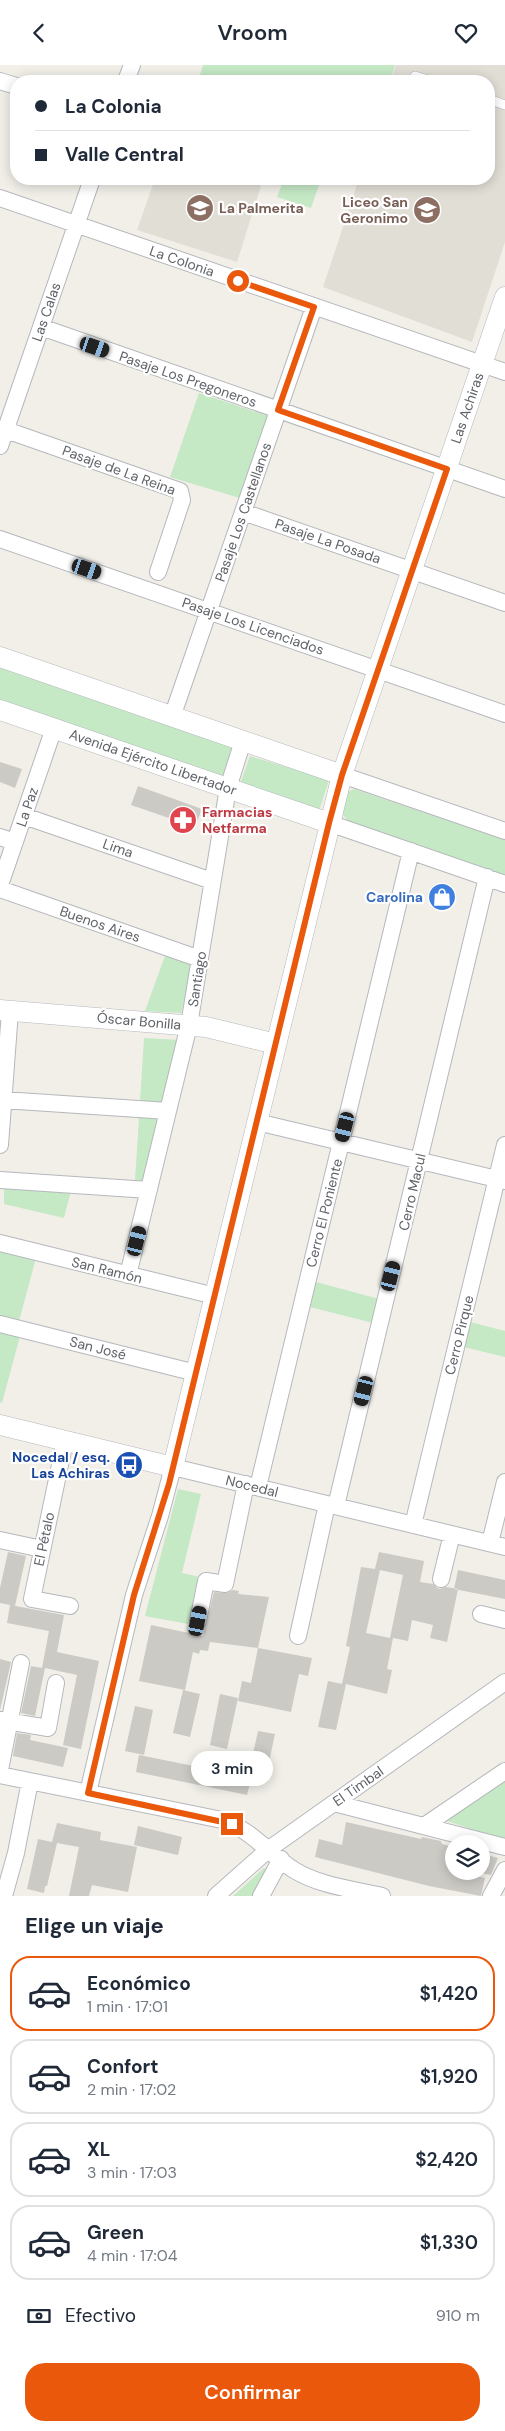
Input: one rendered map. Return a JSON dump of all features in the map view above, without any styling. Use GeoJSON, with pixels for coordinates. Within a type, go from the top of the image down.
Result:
{"type":"FeatureCollection","features":[{"type":"Feature","properties":{"kind":"street","name":"Las Calas"},"geometry":{"type":"LineString","coordinates":[[0,446],[90,185]]}},
{"type":"Feature","properties":{"kind":"street","name":"La Colonia"},"geometry":{"type":"LineString","coordinates":[[0,198],[505,372]]}},
{"type":"Feature","properties":{"kind":"street","name":"Las Achiras"},"geometry":{"type":"LineString","coordinates":[[88,1793],[134,1595],[174,1467],[342,775],[505,297]]}},
{"type":"Feature","properties":{"kind":"street","name":"Pasaje Los Castellanos"},"geometry":{"type":"LineString","coordinates":[[172,717],[314,307]]}},
{"type":"Feature","properties":{"kind":"street","name":"Pasaje Los Pregoneros"},"geometry":{"type":"LineString","coordinates":[[41,327],[505,489]]}},
{"type":"Feature","properties":{"kind":"street","name":"Pasaje de La Reina"},"geometry":{"type":"LineString","coordinates":[[6,430],[180,491],[182,500],[158,572]]}},
{"type":"Feature","properties":{"kind":"street","name":"Pasaje La Posada"},"geometry":{"type":"LineString","coordinates":[[243,512],[412,569],[505,603]]}},
{"type":"Feature","properties":{"kind":"street","name":"Pasaje Los Licenciados"},"geometry":{"type":"LineString","coordinates":[[0,539],[505,714]]}},
{"type":"Feature","properties":{"kind":"street"},"geometry":{"type":"LineString","coordinates":[[0,657],[505,831]]}},
{"type":"Feature","properties":{"kind":"street","name":"Avenida Ejército Libertador"},"geometry":{"type":"LineString","coordinates":[[0,710],[505,884]]}},
{"type":"Feature","properties":{"kind":"street","name":"La Paz"},"geometry":{"type":"LineString","coordinates":[[0,885],[7,840],[24,816],[54,728]]}},
{"type":"Feature","properties":{"kind":"street","name":"Santiago"},"geometry":{"type":"LineString","coordinates":[[128,1275],[189,1025],[228,788],[243,741]]}},
{"type":"Feature","properties":{"kind":"street","name":"Lima"},"geometry":{"type":"LineString","coordinates":[[24,816],[212,881]]}},
{"type":"Feature","properties":{"kind":"street","name":"Cerro El Poniente"},"geometry":{"type":"LineString","coordinates":[[198,1621],[206,1581],[225,1585],[341,1142],[412,851]]}},
{"type":"Feature","properties":{"kind":"street","name":"Cerro Macul"},"geometry":{"type":"LineString","coordinates":[[298,1637],[419,1161],[487,877]]}},
{"type":"Feature","properties":{"kind":"street","name":"Buenos Aires"},"geometry":{"type":"LineString","coordinates":[[0,889],[200,959]]}},
{"type":"Feature","properties":{"kind":"street"},"geometry":{"type":"LineString","coordinates":[[0,1145],[5,1010]]}},
{"type":"Feature","properties":{"kind":"street","name":"Óscar Bonilla"},"geometry":{"type":"LineString","coordinates":[[5,1010],[206,1027],[276,1044]]}},
{"type":"Feature","properties":{"kind":"street"},"geometry":{"type":"LineString","coordinates":[[3,1100],[168,1111]]}},
{"type":"Feature","properties":{"kind":"street"},"geometry":{"type":"LineString","coordinates":[[257,1122],[501,1180]]}},
{"type":"Feature","properties":{"kind":"street","name":"Cerro Pirque"},"geometry":{"type":"LineString","coordinates":[[413,1525],[501,1180],[505,1145]]}},
{"type":"Feature","properties":{"kind":"street"},"geometry":{"type":"LineString","coordinates":[[0,1180],[149,1190]]}},
{"type":"Feature","properties":{"kind":"street","name":"San Ramón"},"geometry":{"type":"LineString","coordinates":[[0,1243],[215,1296]]}},
{"type":"Feature","properties":{"kind":"street","name":"San José"},"geometry":{"type":"LineString","coordinates":[[0,1324],[196,1373]]}},
{"type":"Feature","properties":{"kind":"street","name":"Nocedal"},"geometry":{"type":"LineString","coordinates":[[0,1425],[498,1545]]}},
{"type":"Feature","properties":{"kind":"street","name":"El Pétalo"},"geometry":{"type":"LineString","coordinates":[[65,1441],[32,1599],[70,1606]]}},
{"type":"Feature","properties":{"kind":"street"},"geometry":{"type":"LineString","coordinates":[[498,1545],[505,1483]]}},
{"type":"Feature","properties":{"kind":"street"},"geometry":{"type":"LineString","coordinates":[[441,1579],[452,1534]]}},
{"type":"Feature","properties":{"kind":"street"},"geometry":{"type":"LineString","coordinates":[[0,1540],[42,1549]]}},
{"type":"Feature","properties":{"kind":"street"},"geometry":{"type":"LineString","coordinates":[[481,1614],[505,1621]]}},
{"type":"Feature","properties":{"kind":"street"},"geometry":{"type":"LineString","coordinates":[[0,1770],[5,1721],[21,1663]]}},
{"type":"Feature","properties":{"kind":"street","name":"El Timbal"},"geometry":{"type":"LineString","coordinates":[[216,1896],[269,1849],[296,1829],[505,1682]]}},
{"type":"Feature","properties":{"kind":"street"},"geometry":{"type":"LineString","coordinates":[[5,1721],[48,1728],[56,1683]]}},
{"type":"Feature","properties":{"kind":"street"},"geometry":{"type":"LineString","coordinates":[[424,1826],[505,1771]]}},
{"type":"Feature","properties":{"kind":"street"},"geometry":{"type":"LineString","coordinates":[[0,1775],[222,1820],[240,1828],[295,1870],[340,1891],[382,1896]]}},
{"type":"Feature","properties":{"kind":"street"},"geometry":{"type":"LineString","coordinates":[[4,1896],[16,1853],[30,1781]]}},
{"type":"Feature","properties":{"kind":"street"},"geometry":{"type":"LineString","coordinates":[[334,1803],[505,1847]]}},
{"type":"Feature","properties":{"kind":"street"},"geometry":{"type":"LineString","coordinates":[[295,1870],[288,1850],[296,1829]]}},
{"type":"Feature","properties":{"kind":"street"},"geometry":{"type":"LineString","coordinates":[[261,1896],[281,1859]]}},
{"type":"Feature","properties":{"kind":"street"},"geometry":{"type":"LineString","coordinates":[[491,1896],[505,1871]]}},
{"type":"Feature","properties":{"kind":"shaded area","name":"Liceo San Geronimo"},"geometry":{"type":"Polygon","coordinates":[[[396,65],[505,65],[505,242],[472,342],[323,287],[357,185],[495,185],[495,75],[392,75],[396,65]]]}},
{"type":"Feature","properties":{"kind":"shaded area","name":"La Palmerita"},"geometry":{"type":"Polygon","coordinates":[[[153,185],[261,186],[237,262],[137,230],[153,185]]]}},
{"type":"Feature","properties":{"kind":"green space"},"geometry":{"type":"Polygon","coordinates":[[[203,65],[395,65],[392,75],[200,75],[203,65]]]}},
{"type":"Feature","properties":{"kind":"green space"},"geometry":{"type":"Polygon","coordinates":[[[282,185],[319,185],[311,208],[277,197],[282,185]]]}},
{"type":"Feature","properties":{"kind":"green space"},"geometry":{"type":"Polygon","coordinates":[[[199,393],[271,417],[243,499],[170,477],[199,393]]]}},
{"type":"Feature","properties":{"kind":"green space"},"geometry":{"type":"Polygon","coordinates":[[[0,667],[234,745],[223,780],[0,702],[0,667]]]}},
{"type":"Feature","properties":{"kind":"green space"},"geometry":{"type":"Polygon","coordinates":[[[250,756],[329,780],[319,811],[240,784],[250,756]]]}},
{"type":"Feature","properties":{"kind":"green space"},"geometry":{"type":"Polygon","coordinates":[[[354,789],[505,840],[505,877],[350,823],[343,815],[347,792],[354,789]]]}},
{"type":"Feature","properties":{"kind":"green space"},"geometry":{"type":"Polygon","coordinates":[[[166,953],[193,962],[181,1013],[145,1011],[166,953]]]}},
{"type":"Feature","properties":{"kind":"green space"},"geometry":{"type":"Polygon","coordinates":[[[144,1038],[181,1040],[146,1182],[135,1181],[144,1038]]]}},
{"type":"Feature","properties":{"kind":"green space"},"geometry":{"type":"Polygon","coordinates":[[[4,1185],[71,1191],[64,1218],[4,1204],[4,1185]]]}},
{"type":"Feature","properties":{"kind":"green space"},"geometry":{"type":"Polygon","coordinates":[[[0,1249],[36,1258],[19,1321],[0,1317],[0,1249]]]}},
{"type":"Feature","properties":{"kind":"green space"},"geometry":{"type":"Polygon","coordinates":[[[316,1282],[379,1299],[373,1323],[310,1307],[316,1282]]]}},
{"type":"Feature","properties":{"kind":"green space"},"geometry":{"type":"Polygon","coordinates":[[[470,1322],[505,1331],[505,1357],[464,1347],[470,1322]]]}},
{"type":"Feature","properties":{"kind":"green space"},"geometry":{"type":"Polygon","coordinates":[[[0,1331],[20,1336],[2,1403],[0,1402],[0,1331]]]}},
{"type":"Feature","properties":{"kind":"green space"},"geometry":{"type":"Polygon","coordinates":[[[178,1489],[201,1494],[182,1573],[200,1577],[188,1624],[145,1616],[178,1489]]]}},
{"type":"Feature","properties":{"kind":"green space"},"geometry":{"type":"Polygon","coordinates":[[[505,1779],[505,1840],[447,1821],[505,1779]]]}},
{"type":"Feature","properties":{"kind":"green space"},"geometry":{"type":"Polygon","coordinates":[[[264,1868],[267,1870],[253,1896],[233,1896],[264,1868]]]}},
{"type":"Feature","properties":{"kind":"building"},"geometry":{"type":"Polygon","coordinates":[[[0,762],[22,769],[15,788],[0,782],[0,762]]]}},
{"type":"Feature","properties":{"kind":"building"},"geometry":{"type":"Polygon","coordinates":[[[138,786],[202,809],[195,827],[131,805],[138,786]]]}},
{"type":"Feature","properties":{"kind":"building","name":"Carolina"},"geometry":{"type":"Polygon","coordinates":[[[437,890],[449,893],[447,904],[435,901],[437,890]]]}},
{"type":"Feature","properties":{"kind":"building"},"geometry":{"type":"Polygon","coordinates":[[[8,1552],[26,1556],[15,1606],[0,1603],[0,1588],[8,1552]]]}},
{"type":"Feature","properties":{"kind":"building"},"geometry":{"type":"Polygon","coordinates":[[[379,1552],[424,1561],[420,1582],[433,1584],[439,1589],[446,1587],[458,1589],[447,1642],[430,1638],[433,1625],[412,1620],[408,1641],[393,1638],[387,1669],[392,1670],[387,1694],[346,1684],[336,1730],[318,1727],[328,1681],[342,1684],[350,1647],[346,1646],[361,1567],[375,1569],[379,1552]],[[380,1570],[366,1633],[390,1638],[403,1575],[380,1570]]]}},
{"type":"Feature","properties":{"kind":"building"},"geometry":{"type":"Polygon","coordinates":[[[458,1570],[505,1580],[505,1599],[454,1589],[458,1570]]]}},
{"type":"Feature","properties":{"kind":"building"},"geometry":{"type":"Polygon","coordinates":[[[233,1590],[239,1591],[238,1594],[269,1597],[258,1648],[210,1642],[208,1651],[200,1650],[199,1654],[193,1652],[185,1690],[139,1681],[151,1625],[203,1636],[214,1592],[228,1593],[233,1590]]]}},
{"type":"Feature","properties":{"kind":"building"},"geometry":{"type":"Polygon","coordinates":[[[10,1605],[64,1615],[57,1652],[99,1661],[81,1749],[63,1745],[77,1675],[45,1668],[35,1716],[21,1713],[31,1666],[42,1668],[49,1631],[7,1623],[10,1605]]]}},
{"type":"Feature","properties":{"kind":"building"},"geometry":{"type":"Polygon","coordinates":[[[258,1648],[312,1658],[308,1676],[299,1674],[291,1712],[238,1701],[242,1681],[251,1683],[258,1648]]]}},
{"type":"Feature","properties":{"kind":"building"},"geometry":{"type":"Polygon","coordinates":[[[0,1659],[11,1662],[0,1710],[0,1659]]]}},
{"type":"Feature","properties":{"kind":"building"},"geometry":{"type":"Polygon","coordinates":[[[183,1690],[200,1694],[190,1737],[173,1733],[183,1690]]]}},
{"type":"Feature","properties":{"kind":"building"},"geometry":{"type":"Polygon","coordinates":[[[220,1694],[238,1698],[227,1749],[210,1745],[220,1694]]]}},
{"type":"Feature","properties":{"kind":"building"},"geometry":{"type":"Polygon","coordinates":[[[135,1706],[153,1710],[144,1755],[125,1751],[135,1706]]]}},
{"type":"Feature","properties":{"kind":"building"},"geometry":{"type":"Polygon","coordinates":[[[258,1731],[275,1734],[265,1781],[251,1778],[247,1795],[136,1772],[139,1755],[248,1777],[258,1731]]]}},
{"type":"Feature","properties":{"kind":"building"},"geometry":{"type":"Polygon","coordinates":[[[17,1733],[31,1735],[30,1740],[68,1748],[63,1767],[13,1756],[17,1733]]]}},
{"type":"Feature","properties":{"kind":"building"},"geometry":{"type":"Polygon","coordinates":[[[346,1822],[421,1839],[422,1837],[441,1841],[442,1844],[445,1845],[445,1880],[485,1880],[481,1896],[429,1886],[315,1857],[319,1839],[342,1845],[346,1822]]]}},
{"type":"Feature","properties":{"kind":"building"},"geometry":{"type":"Polygon","coordinates":[[[57,1823],[101,1832],[100,1840],[137,1847],[128,1892],[92,1885],[89,1896],[69,1896],[79,1847],[57,1843],[44,1893],[27,1889],[38,1839],[52,1842],[57,1823]]]}},
{"type":"Feature","properties":{"kind":"building"},"geometry":{"type":"Polygon","coordinates":[[[138,1826],[182,1837],[178,1855],[134,1845],[138,1826]]]}},
{"type":"Feature","properties":{"kind":"building"},"geometry":{"type":"Polygon","coordinates":[[[490,1856],[498,1858],[490,1875],[490,1856]]]}},
{"type":"Feature","properties":{"kind":"place","name":"La Palmerita"},"geometry":{"type":"Point","coordinates":[200,208]}},
{"type":"Feature","properties":{"kind":"place","name":"Liceo San Geronimo"},"geometry":{"type":"Point","coordinates":[427,210]}},
{"type":"Feature","properties":{"kind":"place","name":"Farmacias Netfarma"},"geometry":{"type":"Point","coordinates":[183,820]}},
{"type":"Feature","properties":{"kind":"place","name":"Carolina"},"geometry":{"type":"Point","coordinates":[442,897]}},
{"type":"Feature","properties":{"kind":"place","name":"Nocedal / esq. Las Achiras"},"geometry":{"type":"Point","coordinates":[129,1465]}},
{"type":"Feature","properties":{"kind":"route"},"geometry":{"type":"LineString","coordinates":[[232,1824],[222,1820],[88,1793],[134,1595],[169,1484],[342,775],[447,469],[278,410],[314,307],[238,281]]}}]}
